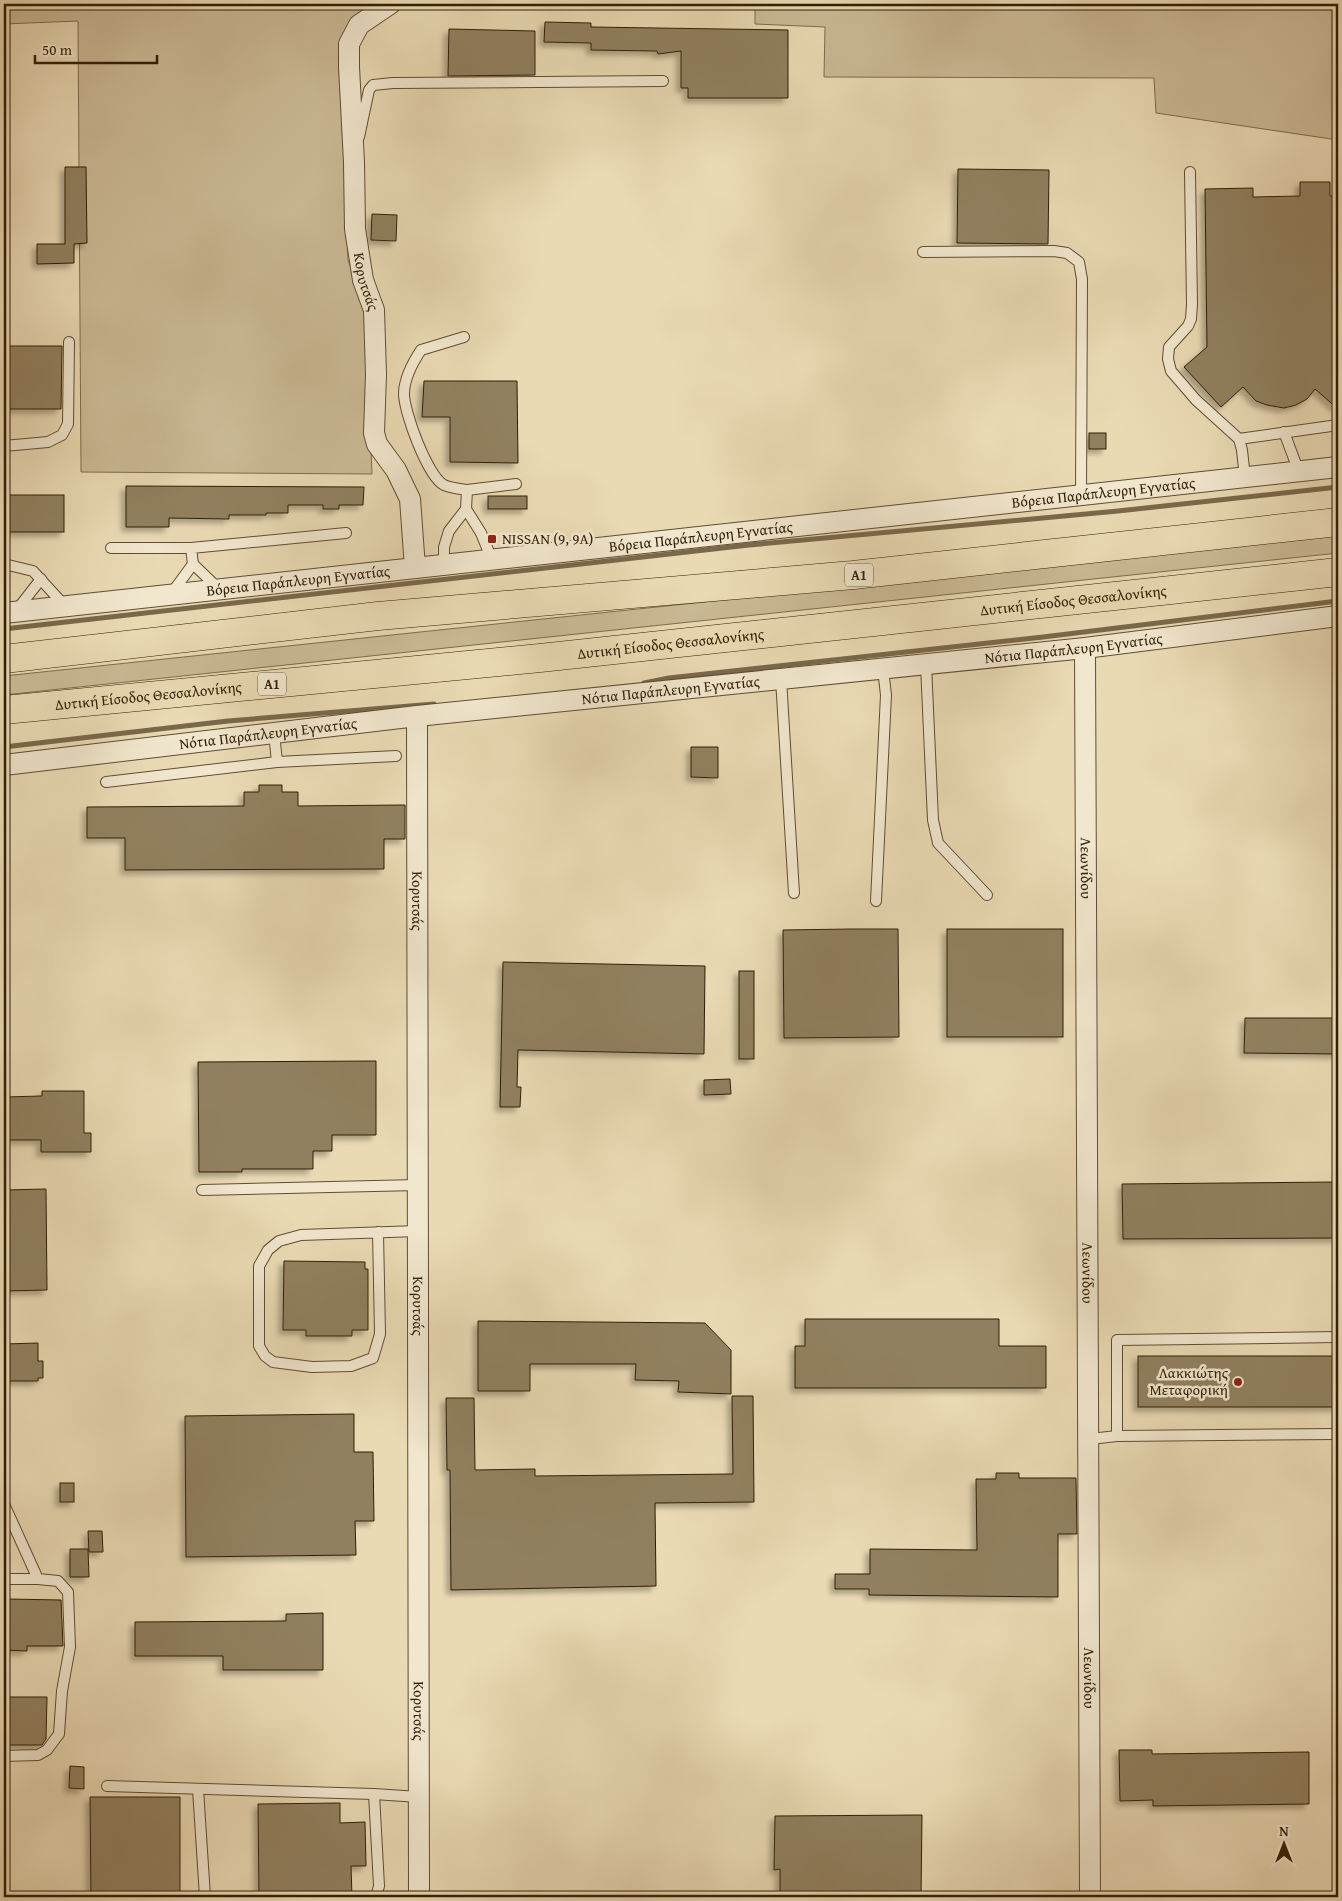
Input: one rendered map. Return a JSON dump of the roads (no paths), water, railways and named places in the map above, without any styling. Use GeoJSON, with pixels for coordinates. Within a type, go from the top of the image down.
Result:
{"type":"FeatureCollection","features":[{"type":"Feature","properties":{"kind":"highway","name":"Α1"},"geometry":{"type":"LineString","coordinates":[[4,658],[378,616],[853,575],[1338,522]]}},
{"type":"Feature","properties":{"kind":"highway","name":"Δυτική Είσοδος Θεσσαλονίκης"},"geometry":{"type":"LineString","coordinates":[[4,710],[550,657],[1338,572]]}},
{"type":"Feature","properties":{"kind":"street","name":"Κορυτσάς"},"geometry":{"type":"LineString","coordinates":[[390,4],[359,26],[350,44],[349,67],[355,229],[363,280],[374,310],[376,374],[374,433],[377,444],[396,470],[410,499],[415,568]]}},
{"type":"Feature","properties":{"kind":"street","name":"Βόρεια Παράπλευρη Εγνατίας"},"geometry":{"type":"LineString","coordinates":[[10,612],[1081,497],[1338,467]]}},
{"type":"Feature","properties":{"kind":"street","name":"Νότια Παράπλευρη Εγνατίας"},"geometry":{"type":"LineString","coordinates":[[4,764],[417,716],[1085,648],[1338,616]]}},
{"type":"Feature","properties":{"kind":"street","name":"Λεωνίδου"},"geometry":{"type":"LineString","coordinates":[[1085,648],[1090,1439],[1090,1897]]}},
{"type":"Feature","properties":{"kind":"street","name":"Κορυτσάς"},"geometry":{"type":"LineString","coordinates":[[417,716],[419,1897]]}},
{"type":"Feature","properties":{"kind":"lane"},"geometry":{"type":"LineString","coordinates":[[354,162],[367,98],[369,90],[373,85],[393,83],[663,81]]}},
{"type":"Feature","properties":{"kind":"lane"},"geometry":{"type":"LineString","coordinates":[[1190,172],[1191,319],[1188,326],[1169,347],[1168,359],[1171,371],[1196,400],[1239,439],[1245,478]]}},
{"type":"Feature","properties":{"kind":"lane"},"geometry":{"type":"LineString","coordinates":[[923,252],[1054,251],[1067,253],[1079,262],[1082,279],[1081,497]]}},
{"type":"Feature","properties":{"kind":"lane"},"geometry":{"type":"LineString","coordinates":[[464,337],[421,350],[411,365],[404,392],[408,420],[431,472],[443,485],[467,490],[516,484]]}},
{"type":"Feature","properties":{"kind":"lane"},"geometry":{"type":"LineString","coordinates":[[4,446],[48,442],[62,435],[68,424],[69,342]]}},
{"type":"Feature","properties":{"kind":"lane"},"geometry":{"type":"LineString","coordinates":[[1239,439],[1338,425]]}},
{"type":"Feature","properties":{"kind":"lane"},"geometry":{"type":"LineString","coordinates":[[1284,432],[1299,472]]}},
{"type":"Feature","properties":{"kind":"lane"},"geometry":{"type":"LineString","coordinates":[[444,565],[444,547],[450,531],[466,509],[467,490]]}},
{"type":"Feature","properties":{"kind":"lane"},"geometry":{"type":"LineString","coordinates":[[466,509],[481,533],[492,560]]}},
{"type":"Feature","properties":{"kind":"lane"},"geometry":{"type":"LineString","coordinates":[[111,548],[191,548],[346,533]]}},
{"type":"Feature","properties":{"kind":"lane"},"geometry":{"type":"LineString","coordinates":[[191,548],[194,564],[219,589]]}},
{"type":"Feature","properties":{"kind":"lane"},"geometry":{"type":"LineString","coordinates":[[4,564],[32,571],[66,606]]}},
{"type":"Feature","properties":{"kind":"lane"},"geometry":{"type":"LineString","coordinates":[[171,595],[194,564]]}},
{"type":"Feature","properties":{"kind":"lane"},"geometry":{"type":"LineString","coordinates":[[10,612],[41,580]]}},
{"type":"Feature","properties":{"kind":"lane"},"geometry":{"type":"LineString","coordinates":[[926,665],[933,820],[938,843],[987,895]]}},
{"type":"Feature","properties":{"kind":"lane"},"geometry":{"type":"LineString","coordinates":[[876,901],[886,695],[883,669]]}},
{"type":"Feature","properties":{"kind":"lane"},"geometry":{"type":"LineString","coordinates":[[780,679],[794,893]]}},
{"type":"Feature","properties":{"kind":"lane"},"geometry":{"type":"LineString","coordinates":[[274,732],[277,762]]}},
{"type":"Feature","properties":{"kind":"lane"},"geometry":{"type":"LineString","coordinates":[[106,782],[277,762],[396,756]]}},
{"type":"Feature","properties":{"kind":"lane"},"geometry":{"type":"LineString","coordinates":[[202,1190],[418,1185]]}},
{"type":"Feature","properties":{"kind":"lane"},"geometry":{"type":"LineString","coordinates":[[378,1232],[380,1334],[373,1358],[351,1366],[312,1366],[273,1362],[265,1356],[259,1346],[259,1266],[268,1250],[279,1241],[301,1235],[378,1232],[418,1231]]}},
{"type":"Feature","properties":{"kind":"lane"},"geometry":{"type":"LineString","coordinates":[[1117,1436],[1117,1340],[1338,1337]]}},
{"type":"Feature","properties":{"kind":"lane"},"geometry":{"type":"LineString","coordinates":[[1090,1439],[1117,1436],[1338,1434]]}},
{"type":"Feature","properties":{"kind":"lane"},"geometry":{"type":"LineString","coordinates":[[4,1504],[38,1579]]}},
{"type":"Feature","properties":{"kind":"lane"},"geometry":{"type":"LineString","coordinates":[[4,1579],[58,1581],[63,1585],[69,1595],[70,1646],[62,1691],[59,1734],[51,1746],[38,1756],[4,1756]]}},
{"type":"Feature","properties":{"kind":"lane"},"geometry":{"type":"LineString","coordinates":[[107,1786],[419,1797]]}},
{"type":"Feature","properties":{"kind":"lane"},"geometry":{"type":"LineString","coordinates":[[198,1789],[205,1897]]}},
{"type":"Feature","properties":{"kind":"lane"},"geometry":{"type":"LineString","coordinates":[[374,1794],[379,1886],[376,1897]]}},
{"type":"Feature","properties":{"kind":"waterway"},"geometry":{"type":"LineString","coordinates":[[4,629],[749,545],[1118,511],[1338,487]]}},
{"type":"Feature","properties":{"kind":"waterway"},"geometry":{"type":"LineString","coordinates":[[644,683],[669,678],[1043,637],[1338,601]]}},
{"type":"Feature","properties":{"kind":"waterway"},"geometry":{"type":"LineString","coordinates":[[4,747],[228,721],[434,704]]}},
{"type":"Feature","properties":{"kind":"place","name":"NISSAN (9, 9Α)"},"geometry":{"type":"Point","coordinates":[492,539]}},
{"type":"Feature","properties":{"kind":"place","name":"Λακκιώτης Μεταφορική"},"geometry":{"type":"Point","coordinates":[1238,1382]}}]}
